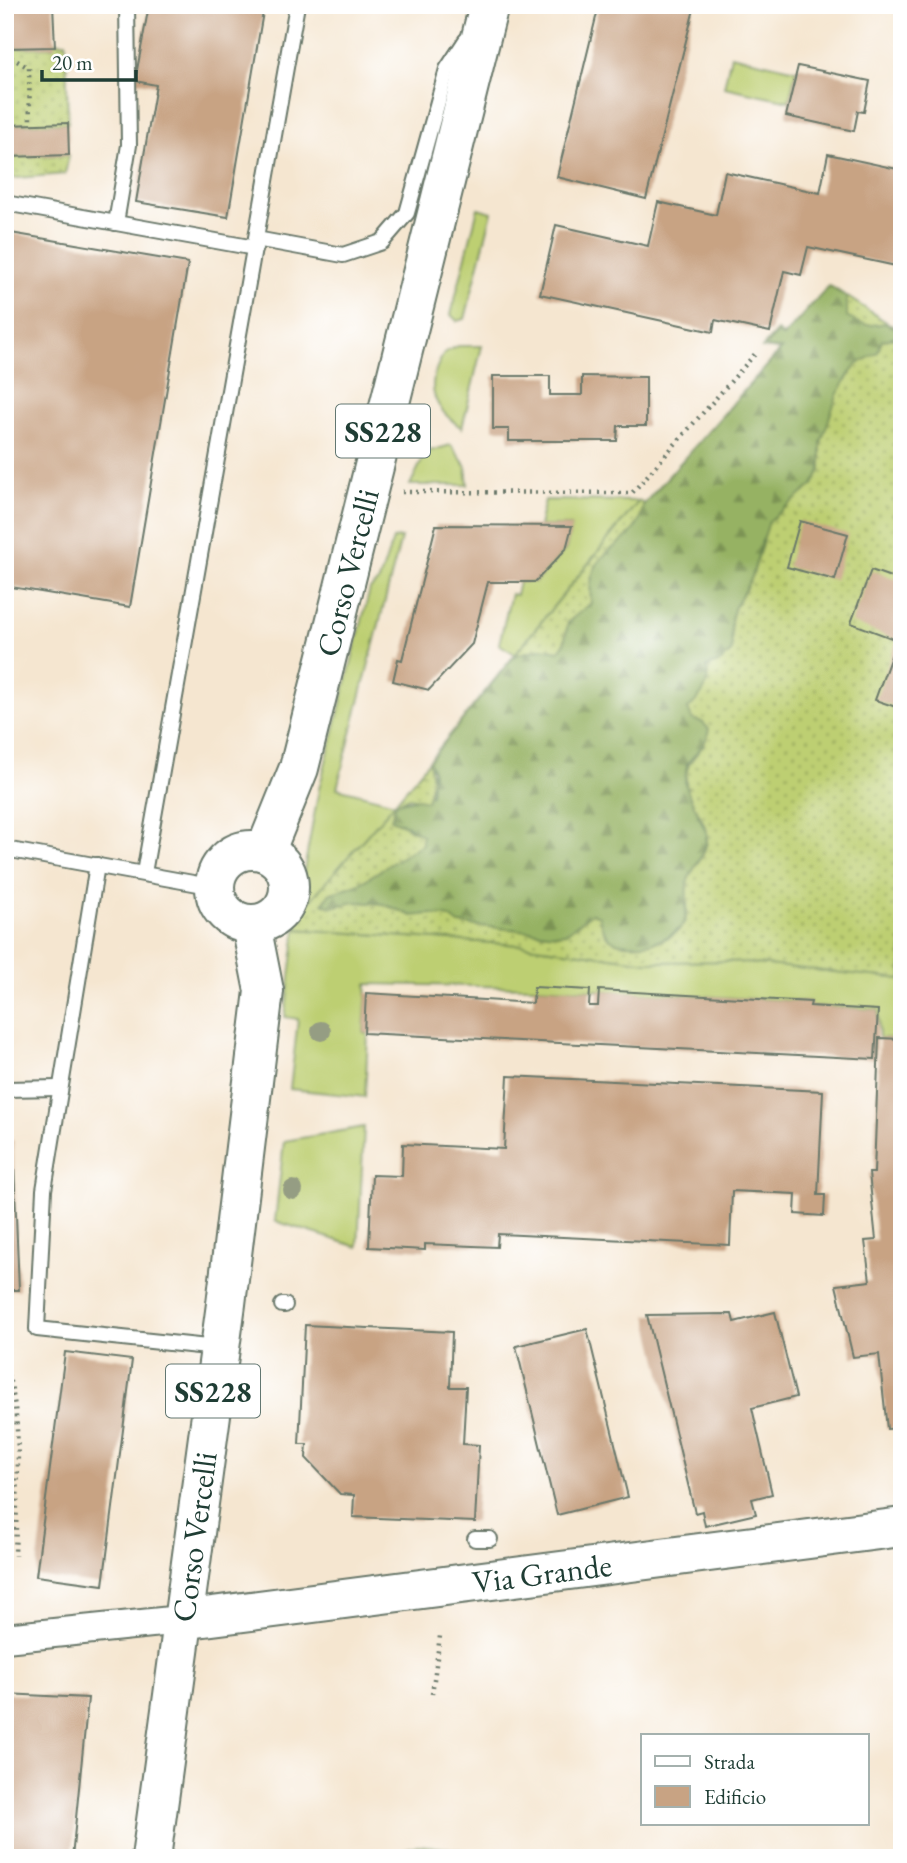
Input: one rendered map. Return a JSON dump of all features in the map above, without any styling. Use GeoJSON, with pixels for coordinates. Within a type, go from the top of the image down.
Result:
{"type":"FeatureCollection","features":[{"type":"Feature","properties":{"kind":"main road","name":"Corso Vercelli"},"geometry":{"type":"LineString","coordinates":[[265,852],[299,768],[489,6]]}},
{"type":"Feature","properties":{"kind":"main road"},"geometry":{"type":"LineString","coordinates":[[251,849],[265,852],[284,867],[290,890],[281,912],[262,924],[236,922],[225,913],[217,901],[215,887],[218,873],[225,861],[237,853],[251,849]]}},
{"type":"Feature","properties":{"kind":"main road","name":"Corso Vercelli"},"geometry":{"type":"LineString","coordinates":[[151,1858],[264,991],[251,925]]}},
{"type":"Feature","properties":{"kind":"main road","name":"Via Grande"},"geometry":{"type":"LineString","coordinates":[[181,1620],[902,1527]]}},
{"type":"Feature","properties":{"kind":"street"},"geometry":{"type":"LineString","coordinates":[[5,1638],[181,1620]]}},
{"type":"Feature","properties":{"kind":"lane"},"geometry":{"type":"LineString","coordinates":[[116,223],[129,145],[127,5]]}},
{"type":"Feature","properties":{"kind":"lane"},"geometry":{"type":"LineString","coordinates":[[144,873],[297,5]]}},
{"type":"Feature","properties":{"kind":"lane"},"geometry":{"type":"LineString","coordinates":[[5,203],[116,223],[343,255],[382,242],[407,213],[447,69],[489,6]]}},
{"type":"Feature","properties":{"kind":"lane"},"geometry":{"type":"LineString","coordinates":[[5,849],[215,887]]}},
{"type":"Feature","properties":{"kind":"lane"},"geometry":{"type":"LineString","coordinates":[[97,865],[44,1190],[37,1328],[219,1348]]}},
{"type":"Feature","properties":{"kind":"lane"},"geometry":{"type":"LineString","coordinates":[[5,1089],[59,1088]]}},
{"type":"Feature","properties":{"kind":"lane"},"geometry":{"type":"LineString","coordinates":[[475,1539],[490,1539]]}},
{"type":"Feature","properties":{"kind":"path"},"geometry":{"type":"LineString","coordinates":[[5,54],[29,68],[30,124]]}},
{"type":"Feature","properties":{"kind":"path"},"geometry":{"type":"LineString","coordinates":[[368,492],[632,493],[755,354]]}},
{"type":"Feature","properties":{"kind":"path"},"geometry":{"type":"LineString","coordinates":[[5,1368],[10,1378],[15,1422],[15,1556]]}},
{"type":"Feature","properties":{"kind":"path"},"geometry":{"type":"LineString","coordinates":[[432,1694],[440,1636]]}},
{"type":"Feature","properties":{"kind":"green space"},"geometry":{"type":"Polygon","coordinates":[[[54,42],[66,42],[68,123],[8,125],[8,157],[69,155],[65,174],[5,179],[5,48],[54,47],[54,42]]]}},
{"type":"Feature","properties":{"kind":"green space"},"geometry":{"type":"Polygon","coordinates":[[[731,55],[796,70],[789,101],[724,87],[731,55]]]}},
{"type":"Feature","properties":{"kind":"green space"},"geometry":{"type":"Polygon","coordinates":[[[478,208],[492,212],[465,319],[457,321],[451,315],[478,208]]]}},
{"type":"Feature","properties":{"kind":"green space"},"geometry":{"type":"Polygon","coordinates":[[[829,285],[902,332],[886,323],[866,325],[852,320],[847,316],[847,298],[829,286],[788,331],[829,285]]]}},
{"type":"Feature","properties":{"kind":"green space"},"geometry":{"type":"Polygon","coordinates":[[[829,286],[848,298],[847,316],[866,324],[887,323],[902,332],[902,337],[892,337],[871,359],[855,366],[843,384],[821,443],[821,470],[813,485],[800,499],[784,508],[762,541],[752,577],[735,607],[731,620],[732,651],[721,662],[708,667],[708,680],[704,691],[688,709],[709,729],[707,741],[687,764],[685,783],[707,834],[704,851],[689,879],[685,923],[660,940],[631,944],[611,941],[602,930],[599,916],[566,933],[557,934],[459,924],[431,914],[412,916],[383,904],[356,902],[331,907],[323,904],[329,894],[360,883],[421,844],[409,826],[391,819],[395,804],[431,795],[433,770],[429,761],[515,655],[544,648],[559,651],[564,644],[568,622],[591,603],[591,582],[595,567],[603,556],[632,532],[639,521],[643,505],[781,350],[763,348],[778,332],[783,337],[829,286]]]}},
{"type":"Feature","properties":{"kind":"green space"},"geometry":{"type":"Polygon","coordinates":[[[777,331],[784,336],[777,333],[764,348],[781,349],[712,427],[780,350],[762,348],[777,331]]]}},
{"type":"Feature","properties":{"kind":"green space"},"geometry":{"type":"Polygon","coordinates":[[[902,337],[902,979],[728,961],[648,962],[521,945],[296,929],[302,897],[308,903],[395,803],[639,501],[644,504],[639,521],[632,532],[603,557],[595,568],[591,582],[591,603],[568,622],[564,644],[559,651],[543,648],[515,655],[429,761],[432,780],[427,801],[409,797],[395,804],[391,819],[422,835],[422,844],[360,883],[329,894],[323,903],[331,907],[356,902],[383,904],[412,916],[431,914],[450,917],[459,924],[557,934],[566,933],[592,913],[599,916],[604,931],[610,938],[625,944],[655,942],[681,928],[687,909],[688,882],[704,852],[707,840],[705,827],[689,794],[686,780],[689,765],[704,744],[709,729],[702,722],[692,719],[688,709],[704,691],[707,667],[721,662],[732,651],[731,620],[735,607],[752,577],[769,521],[813,485],[821,470],[821,443],[837,395],[855,366],[878,352],[882,340],[902,337]]]}},
{"type":"Feature","properties":{"kind":"green space"},"geometry":{"type":"Polygon","coordinates":[[[458,346],[482,346],[462,428],[443,412],[437,403],[433,385],[438,364],[445,352],[458,346]]]}},
{"type":"Feature","properties":{"kind":"green space"},"geometry":{"type":"Polygon","coordinates":[[[451,445],[466,466],[468,485],[410,485],[426,452],[451,445]]]}},
{"type":"Feature","properties":{"kind":"green space"},"geometry":{"type":"Polygon","coordinates":[[[545,500],[639,501],[515,654],[499,644],[511,594],[516,595],[519,582],[535,582],[566,549],[571,526],[539,526],[545,500]]]}},
{"type":"Feature","properties":{"kind":"green space"},"geometry":{"type":"Polygon","coordinates":[[[401,538],[337,788],[395,803],[308,903],[302,897],[301,886],[319,789],[370,589],[379,581],[393,539],[401,538]]]}},
{"type":"Feature","properties":{"kind":"green space"},"geometry":{"type":"Polygon","coordinates":[[[296,929],[521,945],[648,962],[728,961],[902,979],[902,1039],[879,1038],[878,1010],[810,1006],[810,1002],[534,987],[367,984],[364,1033],[368,1034],[365,1097],[290,1089],[298,1019],[285,1017],[296,929]]]}},
{"type":"Feature","properties":{"kind":"green space"},"geometry":{"type":"Polygon","coordinates":[[[364,1127],[358,1247],[275,1221],[284,1141],[364,1127]]]}},
{"type":"Feature","properties":{"kind":"green space"},"geometry":{"type":"Polygon","coordinates":[[[418,1845],[493,1854],[492,1858],[361,1858],[370,1852],[390,1854],[418,1845]]]}},
{"type":"Feature","properties":{"kind":"building"},"geometry":{"type":"Polygon","coordinates":[[[6,5],[53,5],[55,47],[7,48],[6,5]]]}},
{"type":"Feature","properties":{"kind":"building"},"geometry":{"type":"Polygon","coordinates":[[[149,5],[222,5],[263,12],[228,217],[136,202],[156,85],[135,81],[149,5]]]}},
{"type":"Feature","properties":{"kind":"building"},"geometry":{"type":"Polygon","coordinates":[[[599,5],[695,5],[646,199],[557,177],[599,5]]]}},
{"type":"Feature","properties":{"kind":"building"},"geometry":{"type":"Polygon","coordinates":[[[798,66],[870,81],[864,112],[858,111],[854,131],[786,116],[798,66]]]}},
{"type":"Feature","properties":{"kind":"building"},"geometry":{"type":"Polygon","coordinates":[[[68,123],[69,155],[8,157],[7,125],[68,123]]]}},
{"type":"Feature","properties":{"kind":"building"},"geometry":{"type":"Polygon","coordinates":[[[828,154],[902,170],[902,241],[896,266],[808,247],[801,275],[784,271],[770,332],[715,320],[713,332],[540,294],[556,225],[648,246],[658,202],[716,215],[725,172],[820,193],[828,154]]]}},
{"type":"Feature","properties":{"kind":"building"},"geometry":{"type":"Polygon","coordinates":[[[5,232],[188,263],[130,607],[5,586],[5,232]]]}},
{"type":"Feature","properties":{"kind":"building"},"geometry":{"type":"Polygon","coordinates":[[[493,376],[550,376],[550,395],[582,395],[582,376],[646,377],[646,426],[618,426],[617,441],[509,441],[509,429],[493,429],[493,376]]]}},
{"type":"Feature","properties":{"kind":"building"},"geometry":{"type":"Polygon","coordinates":[[[800,521],[848,534],[835,580],[787,567],[800,521]]]}},
{"type":"Feature","properties":{"kind":"building"},"geometry":{"type":"Polygon","coordinates":[[[436,525],[572,526],[566,549],[535,582],[488,582],[472,644],[429,690],[393,681],[398,659],[402,660],[436,525]]]}},
{"type":"Feature","properties":{"kind":"building"},"geometry":{"type":"Polygon","coordinates":[[[871,570],[902,581],[902,709],[875,700],[897,640],[851,623],[871,570]]]}},
{"type":"Feature","properties":{"kind":"building"},"geometry":{"type":"Polygon","coordinates":[[[534,987],[590,990],[589,1006],[598,1006],[599,990],[811,1002],[810,1006],[878,1010],[875,1059],[364,1033],[366,993],[533,1003],[534,987]]]}},
{"type":"Feature","properties":{"kind":"building"},"geometry":{"type":"Polygon","coordinates":[[[879,1038],[902,1039],[902,1428],[887,1429],[879,1354],[853,1357],[836,1285],[870,1281],[865,1241],[876,1240],[869,1173],[874,1173],[879,1038]]]}},
{"type":"Feature","properties":{"kind":"building"},"geometry":{"type":"Polygon","coordinates":[[[508,1076],[823,1091],[818,1195],[825,1195],[824,1216],[795,1214],[796,1194],[732,1191],[730,1245],[498,1234],[497,1247],[425,1244],[425,1250],[369,1247],[372,1175],[402,1176],[403,1144],[504,1149],[508,1076]]]}},
{"type":"Feature","properties":{"kind":"building"},"geometry":{"type":"Polygon","coordinates":[[[5,1140],[13,1140],[19,1290],[5,1290],[5,1140]]]}},
{"type":"Feature","properties":{"kind":"building"},"geometry":{"type":"Polygon","coordinates":[[[775,1312],[796,1397],[752,1408],[772,1494],[752,1499],[756,1514],[705,1526],[702,1511],[695,1513],[647,1315],[732,1314],[734,1322],[775,1312]]]}},
{"type":"Feature","properties":{"kind":"building"},"geometry":{"type":"Polygon","coordinates":[[[305,1325],[452,1332],[450,1387],[466,1387],[463,1444],[479,1445],[475,1522],[353,1517],[354,1495],[340,1494],[306,1458],[307,1444],[299,1444],[305,1325]]]}},
{"type":"Feature","properties":{"kind":"building"},"geometry":{"type":"Polygon","coordinates":[[[587,1329],[628,1497],[557,1515],[516,1346],[587,1329]]]}},
{"type":"Feature","properties":{"kind":"building"},"geometry":{"type":"Polygon","coordinates":[[[65,1352],[132,1360],[103,1585],[36,1576],[65,1352]]]}},
{"type":"Feature","properties":{"kind":"building"},"geometry":{"type":"Polygon","coordinates":[[[5,1694],[88,1698],[72,1858],[5,1858],[5,1694]]]}}]}
